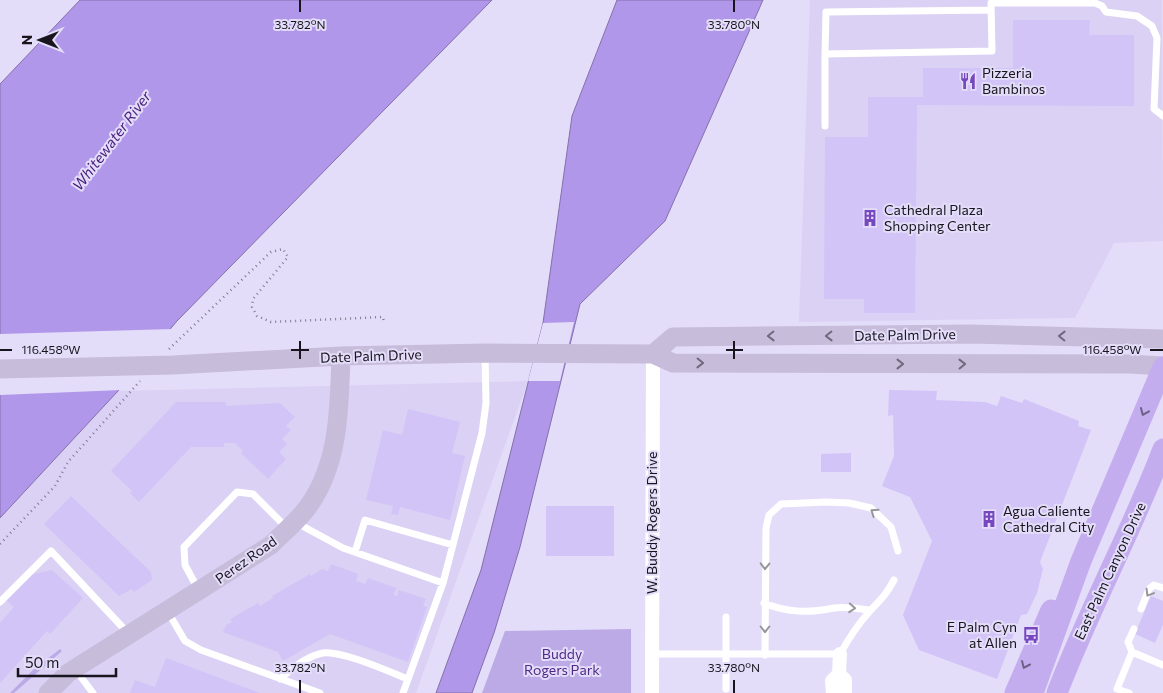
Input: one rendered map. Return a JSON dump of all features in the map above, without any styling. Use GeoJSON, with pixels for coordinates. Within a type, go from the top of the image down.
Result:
{"type":"FeatureCollection","features":[{"type":"Feature","properties":{"kind":"main road","name":"Date Palm Drive"},"geometry":{"type":"LineString","coordinates":[[653,354],[673,337],[972,334],[1163,339]]}},
{"type":"Feature","properties":{"kind":"main road","name":"Date Palm Drive"},"geometry":{"type":"LineString","coordinates":[[0,369],[173,365],[342,356],[485,353],[653,354],[673,363],[1130,364],[1163,366]]}},
{"type":"Feature","properties":{"kind":"main road","name":"Perez Road"},"geometry":{"type":"LineString","coordinates":[[48,693],[74,669],[271,546],[310,504],[324,476],[336,439],[342,356]]}},
{"type":"Feature","properties":{"kind":"main road","name":"East Palm Canyon Drive"},"geometry":{"type":"LineString","coordinates":[[1033,693],[1081,561],[1163,366]]}},
{"type":"Feature","properties":{"kind":"main road","name":"East Palm Canyon Drive"},"geometry":{"type":"LineString","coordinates":[[1058,693],[1080,634],[1140,509],[1163,449]]}},
{"type":"Feature","properties":{"kind":"main road"},"geometry":{"type":"LineString","coordinates":[[1015,693],[1046,618],[1081,561]]}},
{"type":"Feature","properties":{"kind":"street","name":"W. Buddy Rogers Drive"},"geometry":{"type":"LineString","coordinates":[[652,693],[653,354]]}},
{"type":"Feature","properties":{"kind":"street"},"geometry":{"type":"LineString","coordinates":[[833,693],[832,681],[838,674],[840,654]]}},
{"type":"Feature","properties":{"kind":"street"},"geometry":{"type":"LineString","coordinates":[[838,674],[845,680],[845,693]]}},
{"type":"Feature","properties":{"kind":"lane"},"geometry":{"type":"LineString","coordinates":[[825,54],[992,51],[991,3],[1095,3],[1102,6],[1106,12],[1138,16],[1152,26],[1157,38],[1154,109],[1163,116]]}},
{"type":"Feature","properties":{"kind":"lane"},"geometry":{"type":"LineString","coordinates":[[825,126],[826,12],[991,10]]}},
{"type":"Feature","properties":{"kind":"lane"},"geometry":{"type":"LineString","coordinates":[[403,693],[442,583],[482,433],[486,403],[485,353]]}},
{"type":"Feature","properties":{"kind":"lane"},"geometry":{"type":"LineString","coordinates":[[199,592],[185,565],[184,548],[237,492],[253,494],[291,525],[355,552],[442,583]]}},
{"type":"Feature","properties":{"kind":"lane"},"geometry":{"type":"LineString","coordinates":[[765,655],[766,528],[769,515],[780,504],[849,503],[871,508],[891,527],[898,552]]}},
{"type":"Feature","properties":{"kind":"lane"},"geometry":{"type":"LineString","coordinates":[[355,552],[365,520],[453,545]]}},
{"type":"Feature","properties":{"kind":"lane"},"geometry":{"type":"LineString","coordinates":[[0,602],[51,551],[129,634]]}},
{"type":"Feature","properties":{"kind":"lane"},"geometry":{"type":"LineString","coordinates":[[652,654],[840,654],[853,631],[870,610],[884,598],[894,580]]}},
{"type":"Feature","properties":{"kind":"lane"},"geometry":{"type":"LineString","coordinates":[[1141,609],[1149,589],[1154,585],[1163,588]]}},
{"type":"Feature","properties":{"kind":"lane"},"geometry":{"type":"LineString","coordinates":[[764,603],[796,612],[827,611],[834,608],[870,610]]}},
{"type":"Feature","properties":{"kind":"lane"},"geometry":{"type":"LineString","coordinates":[[168,612],[185,641],[193,646],[320,693]]}},
{"type":"Feature","properties":{"kind":"lane"},"geometry":{"type":"LineString","coordinates":[[726,617],[726,690]]}},
{"type":"Feature","properties":{"kind":"lane"},"geometry":{"type":"LineString","coordinates":[[1129,693],[1118,689],[1132,652],[1128,642],[1134,629]]}},
{"type":"Feature","properties":{"kind":"lane"},"geometry":{"type":"LineString","coordinates":[[1132,652],[1163,665]]}},
{"type":"Feature","properties":{"kind":"lane"},"geometry":{"type":"LineString","coordinates":[[280,679],[296,665],[324,653],[356,659],[408,679]]}},
{"type":"Feature","properties":{"kind":"lane"},"geometry":{"type":"LineString","coordinates":[[74,669],[93,693]]}},
{"type":"Feature","properties":{"kind":"shaded area"},"geometry":{"type":"Polygon","coordinates":[[[810,0],[1162,0],[1163,241],[1114,243],[1075,318],[799,322],[810,0]]]}},
{"type":"Feature","properties":{"kind":"shaded area"},"geometry":{"type":"Polygon","coordinates":[[[528,381],[416,693],[0,693],[0,519],[118,391],[528,381]]]}},
{"type":"Feature","properties":{"kind":"green space","name":"Buddy Rogers Park"},"geometry":{"type":"Polygon","coordinates":[[[631,629],[631,693],[482,693],[505,631],[631,629]]]}},
{"type":"Feature","properties":{"kind":"green space"},"geometry":{"type":"Polygon","coordinates":[[[60,649],[62,651],[14,693],[10,693],[33,670],[60,649]]]}},
{"type":"Feature","properties":{"kind":"water","name":"Whitewater River"},"geometry":{"type":"Polygon","coordinates":[[[80,0],[492,0],[177,321],[118,391],[0,518],[0,84],[80,0]]]}},
{"type":"Feature","properties":{"kind":"water"},"geometry":{"type":"Polygon","coordinates":[[[617,0],[763,0],[665,221],[580,304],[520,547],[494,633],[472,693],[436,693],[481,570],[543,323],[572,116],[617,0]]]}},
{"type":"Feature","properties":{"kind":"pier"},"geometry":{"type":"Polygon","coordinates":[[[574,322],[560,381],[528,381],[543,323],[574,322]]]}},
{"type":"Feature","properties":{"kind":"pier"},"geometry":{"type":"Polygon","coordinates":[[[173,329],[121,390],[0,395],[0,334],[173,329]]]}},
{"type":"Feature","properties":{"kind":"building","name":"Cathedral Plaza Shopping Center"},"geometry":{"type":"Polygon","coordinates":[[[1013,20],[1090,20],[1089,35],[1134,35],[1134,106],[917,105],[915,313],[864,313],[864,299],[824,299],[825,137],[868,137],[868,97],[923,97],[923,68],[1013,68],[1013,20]]]}},
{"type":"Feature","properties":{"kind":"building","name":"Agua Caliente Cathedral City"},"geometry":{"type":"Polygon","coordinates":[[[889,390],[937,391],[936,400],[985,402],[997,406],[1001,396],[1022,403],[1024,399],[1079,421],[1078,426],[1091,430],[1040,562],[1043,569],[1037,593],[1027,614],[1021,615],[997,679],[919,650],[903,615],[932,541],[910,497],[882,486],[894,456],[893,415],[888,416],[889,390]]]}},
{"type":"Feature","properties":{"kind":"building"},"geometry":{"type":"Polygon","coordinates":[[[176,402],[226,402],[226,406],[280,403],[295,417],[286,426],[291,430],[282,439],[287,444],[279,452],[286,459],[268,479],[241,453],[243,451],[235,443],[224,443],[224,447],[191,447],[139,502],[130,493],[132,491],[111,471],[176,402]]]}},
{"type":"Feature","properties":{"kind":"building"},"geometry":{"type":"Polygon","coordinates":[[[408,409],[460,422],[452,453],[465,456],[450,520],[400,507],[398,515],[391,514],[393,506],[366,500],[383,430],[402,435],[408,409]]]}},
{"type":"Feature","properties":{"kind":"building"},"geometry":{"type":"Polygon","coordinates":[[[851,453],[851,472],[821,472],[821,454],[851,453]]]}},
{"type":"Feature","properties":{"kind":"building"},"geometry":{"type":"Polygon","coordinates":[[[71,496],[151,572],[152,580],[134,592],[132,589],[119,596],[44,524],[71,496]]]}},
{"type":"Feature","properties":{"kind":"building"},"geometry":{"type":"Polygon","coordinates":[[[546,506],[614,506],[614,556],[546,556],[546,506]]]}},
{"type":"Feature","properties":{"kind":"building"},"geometry":{"type":"Polygon","coordinates":[[[331,564],[358,574],[356,581],[365,584],[368,578],[396,588],[394,595],[397,596],[399,590],[426,599],[423,606],[427,607],[408,662],[330,634],[283,661],[278,652],[223,632],[226,625],[232,622],[230,619],[258,603],[260,606],[273,598],[272,596],[310,574],[311,576],[322,569],[328,571],[331,564]]]}},
{"type":"Feature","properties":{"kind":"building"},"geometry":{"type":"Polygon","coordinates":[[[52,570],[83,598],[50,634],[47,631],[0,683],[0,623],[14,607],[6,600],[29,575],[52,570]]]}},
{"type":"Feature","properties":{"kind":"building"},"geometry":{"type":"Polygon","coordinates":[[[1151,596],[1163,601],[1163,625],[1155,643],[1135,634],[1151,596]]]}},
{"type":"Feature","properties":{"kind":"building"},"geometry":{"type":"Polygon","coordinates":[[[166,658],[260,693],[130,693],[135,680],[155,687],[166,658]]]}},
{"type":"Feature","properties":{"kind":"place","name":"Pizzeria Bambinos"},"geometry":{"type":"Point","coordinates":[968,81]}},
{"type":"Feature","properties":{"kind":"place","name":"Cathedral Plaza Shopping Center"},"geometry":{"type":"Point","coordinates":[870,218]}},
{"type":"Feature","properties":{"kind":"place","name":"Agua Caliente Cathedral City"},"geometry":{"type":"Point","coordinates":[989,519]}},
{"type":"Feature","properties":{"kind":"place","name":"E Palm Cyn at Allen"},"geometry":{"type":"Point","coordinates":[1031,635]}}]}
